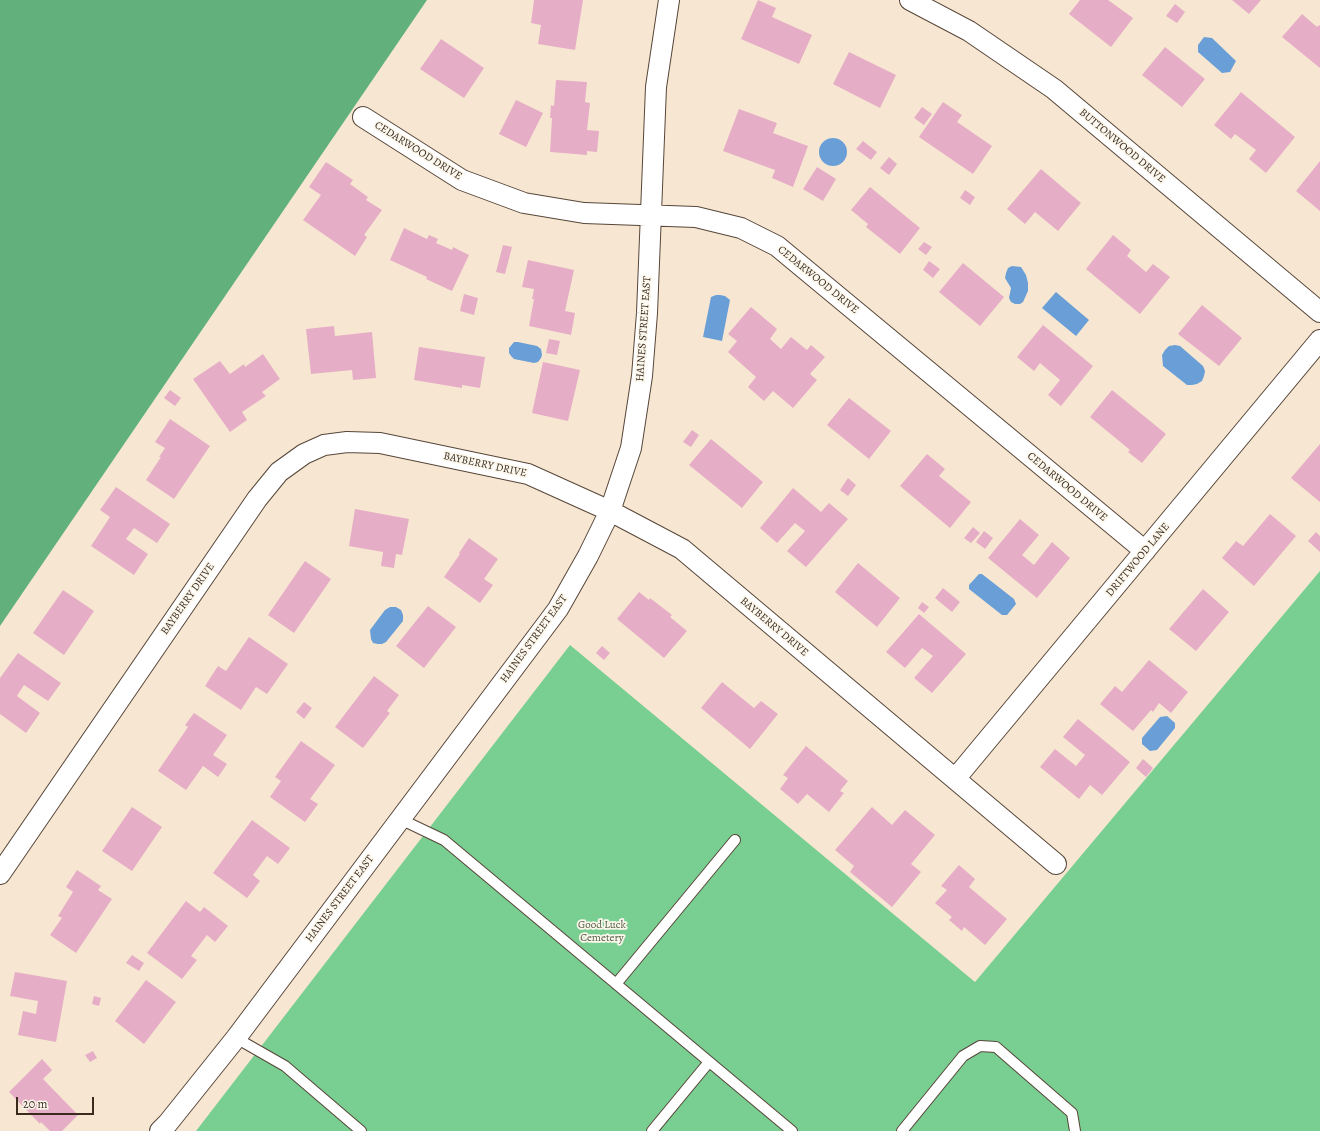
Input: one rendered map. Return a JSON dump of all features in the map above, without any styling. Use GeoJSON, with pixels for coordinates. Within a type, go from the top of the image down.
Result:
{"type":"FeatureCollection","features":[{"type":"Feature","properties":{"kind":"street","name":"HAINES STREET EAST"},"geometry":{"type":"LineString","coordinates":[[160,1131],[168,1124],[236,1038],[558,609],[588,556],[610,511],[631,448],[642,376],[647,313],[656,87],[669,0]]}},
{"type":"Feature","properties":{"kind":"street","name":"BUTTONWOOD DRIVE"},"geometry":{"type":"LineString","coordinates":[[910,0],[969,31],[1054,89],[1320,312]]}},
{"type":"Feature","properties":{"kind":"street","name":"CEDARWOOD DRIVE"},"geometry":{"type":"LineString","coordinates":[[363,117],[462,180],[524,203],[584,213],[696,217],[741,228],[778,246],[1145,552]]}},
{"type":"Feature","properties":{"kind":"street","name":"DRIFTWOOD LANE"},"geometry":{"type":"LineString","coordinates":[[955,779],[1320,340]]}},
{"type":"Feature","properties":{"kind":"street","name":"BAYBERRY DRIVE"},"geometry":{"type":"LineString","coordinates":[[0,874],[257,499],[279,472],[304,454],[324,445],[347,442],[380,443],[528,474],[610,511],[682,549],[1056,864]]}},
{"type":"Feature","properties":{"kind":"lane"},"geometry":{"type":"LineString","coordinates":[[400,819],[444,840],[792,1131]]}},
{"type":"Feature","properties":{"kind":"lane"},"geometry":{"type":"LineString","coordinates":[[616,984],[736,840]]}},
{"type":"Feature","properties":{"kind":"lane"},"geometry":{"type":"LineString","coordinates":[[236,1038],[285,1066],[361,1131]]}},
{"type":"Feature","properties":{"kind":"lane"},"geometry":{"type":"LineString","coordinates":[[902,1131],[963,1056],[980,1046],[996,1047],[1072,1114],[1075,1131]]}},
{"type":"Feature","properties":{"kind":"lane"},"geometry":{"type":"LineString","coordinates":[[652,1131],[709,1062]]}},
{"type":"Feature","properties":{"kind":"green space"},"geometry":{"type":"Polygon","coordinates":[[[0,0],[427,0],[0,626],[0,0]]]}},
{"type":"Feature","properties":{"kind":"green space","name":"Good Luck Cemetery"},"geometry":{"type":"Polygon","coordinates":[[[1320,571],[1320,1131],[196,1131],[570,645],[975,982],[1320,571]]]}},
{"type":"Feature","properties":{"kind":"water"},"geometry":{"type":"Polygon","coordinates":[[[1204,37],[1212,38],[1236,61],[1230,72],[1222,73],[1198,52],[1198,45],[1204,37]]]}},
{"type":"Feature","properties":{"kind":"water"},"geometry":{"type":"Polygon","coordinates":[[[833,138],[843,142],[847,152],[843,162],[833,166],[823,162],[819,152],[823,142],[833,138]]]}},
{"type":"Feature","properties":{"kind":"water"},"geometry":{"type":"Polygon","coordinates":[[[1012,266],[1021,267],[1026,275],[1028,283],[1028,291],[1023,302],[1020,304],[1011,302],[1009,298],[1011,288],[1005,278],[1008,268],[1012,266]]]}},
{"type":"Feature","properties":{"kind":"water"},"geometry":{"type":"Polygon","coordinates":[[[1056,292],[1089,320],[1076,336],[1042,308],[1056,292]]]}},
{"type":"Feature","properties":{"kind":"water"},"geometry":{"type":"Polygon","coordinates":[[[716,295],[725,296],[730,300],[722,341],[703,337],[711,297],[716,295]]]}},
{"type":"Feature","properties":{"kind":"water"},"geometry":{"type":"Polygon","coordinates":[[[514,342],[537,346],[541,349],[541,358],[538,362],[534,363],[514,359],[509,353],[509,348],[514,342]]]}},
{"type":"Feature","properties":{"kind":"water"},"geometry":{"type":"Polygon","coordinates":[[[1169,346],[1180,346],[1203,366],[1205,371],[1202,381],[1197,384],[1187,385],[1163,366],[1162,355],[1169,346]]]}},
{"type":"Feature","properties":{"kind":"water"},"geometry":{"type":"Polygon","coordinates":[[[979,574],[982,574],[1014,599],[1016,604],[1007,615],[1002,615],[969,589],[969,585],[979,574]]]}},
{"type":"Feature","properties":{"kind":"water"},"geometry":{"type":"Polygon","coordinates":[[[390,607],[396,607],[401,610],[403,621],[386,642],[382,644],[373,643],[370,630],[385,610],[390,607]]]}},
{"type":"Feature","properties":{"kind":"water"},"geometry":{"type":"Polygon","coordinates":[[[1167,716],[1175,723],[1175,728],[1157,750],[1150,751],[1142,744],[1142,738],[1160,717],[1167,716]]]}},
{"type":"Feature","properties":{"kind":"building"},"geometry":{"type":"Polygon","coordinates":[[[534,0],[583,0],[575,50],[538,44],[541,25],[531,23],[534,0]]]}},
{"type":"Feature","properties":{"kind":"building"},"geometry":{"type":"Polygon","coordinates":[[[758,0],[776,8],[772,17],[812,35],[799,64],[741,39],[758,0]]]}},
{"type":"Feature","properties":{"kind":"building"},"geometry":{"type":"Polygon","coordinates":[[[1080,0],[1108,0],[1133,18],[1111,47],[1069,14],[1080,0]]]}},
{"type":"Feature","properties":{"kind":"building"},"geometry":{"type":"Polygon","coordinates":[[[1232,0],[1261,0],[1249,14],[1232,0]]]}},
{"type":"Feature","properties":{"kind":"building"},"geometry":{"type":"Polygon","coordinates":[[[1175,4],[1185,12],[1177,23],[1166,16],[1175,4]]]}},
{"type":"Feature","properties":{"kind":"building"},"geometry":{"type":"Polygon","coordinates":[[[1302,14],[1317,27],[1319,25],[1320,26],[1320,68],[1282,37],[1302,14]]]}},
{"type":"Feature","properties":{"kind":"building"},"geometry":{"type":"Polygon","coordinates":[[[441,39],[484,68],[464,98],[420,69],[441,39]]]}},
{"type":"Feature","properties":{"kind":"building"},"geometry":{"type":"Polygon","coordinates":[[[1165,47],[1205,79],[1182,107],[1142,75],[1165,47]]]}},
{"type":"Feature","properties":{"kind":"building"},"geometry":{"type":"Polygon","coordinates":[[[849,52],[896,75],[880,108],[833,84],[849,52]]]}},
{"type":"Feature","properties":{"kind":"building"},"geometry":{"type":"Polygon","coordinates":[[[556,80],[587,82],[585,102],[590,103],[587,130],[599,131],[597,152],[587,151],[587,155],[550,152],[552,118],[550,118],[551,105],[554,106],[556,80]]]}},
{"type":"Feature","properties":{"kind":"building"},"geometry":{"type":"Polygon","coordinates":[[[1241,92],[1295,137],[1266,173],[1249,159],[1256,150],[1235,134],[1231,139],[1214,125],[1241,92]]]}},
{"type":"Feature","properties":{"kind":"building"},"geometry":{"type":"Polygon","coordinates":[[[516,100],[543,113],[526,147],[499,134],[516,100]]]}},
{"type":"Feature","properties":{"kind":"building"},"geometry":{"type":"Polygon","coordinates":[[[943,102],[962,115],[957,122],[992,146],[973,174],[919,137],[943,102]]]}},
{"type":"Feature","properties":{"kind":"building"},"geometry":{"type":"Polygon","coordinates":[[[922,107],[932,114],[924,125],[914,118],[922,107]]]}},
{"type":"Feature","properties":{"kind":"building"},"geometry":{"type":"Polygon","coordinates":[[[739,109],[777,123],[773,133],[808,146],[793,187],[772,178],[775,170],[723,151],[739,109]]]}},
{"type":"Feature","properties":{"kind":"building"},"geometry":{"type":"Polygon","coordinates":[[[863,141],[877,152],[871,160],[856,149],[863,141]]]}},
{"type":"Feature","properties":{"kind":"building"},"geometry":{"type":"Polygon","coordinates":[[[889,157],[897,164],[889,175],[880,168],[889,157]]]}},
{"type":"Feature","properties":{"kind":"building"},"geometry":{"type":"Polygon","coordinates":[[[1320,161],[1320,211],[1296,191],[1320,161]]]}},
{"type":"Feature","properties":{"kind":"building"},"geometry":{"type":"Polygon","coordinates":[[[326,162],[353,180],[350,184],[368,197],[366,200],[382,210],[364,235],[367,237],[355,256],[303,220],[321,195],[309,187],[326,162]]]}},
{"type":"Feature","properties":{"kind":"building"},"geometry":{"type":"Polygon","coordinates":[[[817,167],[836,179],[823,201],[803,189],[817,167]]]}},
{"type":"Feature","properties":{"kind":"building"},"geometry":{"type":"Polygon","coordinates":[[[1041,169],[1081,203],[1058,231],[1035,212],[1025,224],[1007,209],[1041,169]]]}},
{"type":"Feature","properties":{"kind":"building"},"geometry":{"type":"Polygon","coordinates":[[[870,187],[920,228],[900,254],[866,227],[868,224],[851,210],[870,187]]]}},
{"type":"Feature","properties":{"kind":"building"},"geometry":{"type":"Polygon","coordinates":[[[965,190],[975,197],[970,205],[960,198],[965,190]]]}},
{"type":"Feature","properties":{"kind":"building"},"geometry":{"type":"Polygon","coordinates":[[[404,228],[427,239],[429,235],[438,239],[436,243],[452,250],[453,247],[469,255],[452,291],[426,279],[427,277],[390,260],[404,228]]]}},
{"type":"Feature","properties":{"kind":"building"},"geometry":{"type":"Polygon","coordinates":[[[1113,235],[1131,250],[1127,256],[1146,272],[1153,264],[1170,277],[1140,314],[1086,269],[1113,235]]]}},
{"type":"Feature","properties":{"kind":"building"},"geometry":{"type":"Polygon","coordinates":[[[924,242],[932,247],[926,255],[918,249],[924,242]]]}},
{"type":"Feature","properties":{"kind":"building"},"geometry":{"type":"Polygon","coordinates":[[[503,245],[512,247],[505,274],[496,272],[503,245]]]}},
{"type":"Feature","properties":{"kind":"building"},"geometry":{"type":"Polygon","coordinates":[[[528,260],[574,270],[565,311],[575,313],[571,335],[529,326],[534,299],[532,299],[534,289],[522,287],[528,260]]]}},
{"type":"Feature","properties":{"kind":"building"},"geometry":{"type":"Polygon","coordinates":[[[929,261],[940,269],[933,278],[923,270],[929,261]]]}},
{"type":"Feature","properties":{"kind":"building"},"geometry":{"type":"Polygon","coordinates":[[[963,263],[1004,297],[980,326],[939,292],[963,263]]]}},
{"type":"Feature","properties":{"kind":"building"},"geometry":{"type":"Polygon","coordinates":[[[464,294],[478,298],[474,315],[460,311],[464,294]]]}},
{"type":"Feature","properties":{"kind":"building"},"geometry":{"type":"Polygon","coordinates":[[[1202,305],[1242,338],[1219,366],[1178,334],[1202,305]]]}},
{"type":"Feature","properties":{"kind":"building"},"geometry":{"type":"Polygon","coordinates":[[[751,307],[777,329],[770,339],[781,349],[791,337],[807,350],[811,345],[825,357],[810,374],[817,380],[793,408],[773,391],[764,401],[748,387],[756,377],[728,352],[737,341],[728,334],[751,307]]]}},
{"type":"Feature","properties":{"kind":"building"},"geometry":{"type":"Polygon","coordinates":[[[1043,325],[1093,366],[1061,406],[1048,395],[1060,380],[1040,363],[1034,371],[1017,357],[1043,325]]]}},
{"type":"Feature","properties":{"kind":"building"},"geometry":{"type":"Polygon","coordinates":[[[334,326],[335,336],[372,332],[376,378],[353,380],[352,370],[311,374],[306,329],[334,326]]]}},
{"type":"Feature","properties":{"kind":"building"},"geometry":{"type":"Polygon","coordinates":[[[549,339],[560,341],[557,355],[546,353],[549,339]]]}},
{"type":"Feature","properties":{"kind":"building"},"geometry":{"type":"Polygon","coordinates":[[[419,347],[485,357],[480,388],[462,385],[462,388],[414,380],[419,347]]]}},
{"type":"Feature","properties":{"kind":"building"},"geometry":{"type":"Polygon","coordinates":[[[263,354],[280,379],[262,392],[266,396],[242,412],[247,420],[230,432],[193,379],[220,361],[230,374],[244,364],[245,367],[263,354]]]}},
{"type":"Feature","properties":{"kind":"building"},"geometry":{"type":"Polygon","coordinates":[[[543,362],[580,370],[568,421],[532,413],[543,362]]]}},
{"type":"Feature","properties":{"kind":"building"},"geometry":{"type":"Polygon","coordinates":[[[170,390],[181,398],[175,406],[164,398],[170,390]]]}},
{"type":"Feature","properties":{"kind":"building"},"geometry":{"type":"Polygon","coordinates":[[[1112,390],[1166,434],[1142,463],[1128,452],[1130,450],[1090,417],[1112,390]]]}},
{"type":"Feature","properties":{"kind":"building"},"geometry":{"type":"Polygon","coordinates":[[[849,398],[891,431],[869,459],[827,425],[849,398]]]}},
{"type":"Feature","properties":{"kind":"building"},"geometry":{"type":"Polygon","coordinates":[[[170,419],[210,446],[174,499],[146,480],[165,448],[155,442],[170,419]]]}},
{"type":"Feature","properties":{"kind":"building"},"geometry":{"type":"Polygon","coordinates":[[[692,430],[699,435],[691,447],[683,442],[692,430]]]}},
{"type":"Feature","properties":{"kind":"building"},"geometry":{"type":"Polygon","coordinates":[[[711,439],[763,482],[742,508],[689,465],[711,439]]]}},
{"type":"Feature","properties":{"kind":"building"},"geometry":{"type":"Polygon","coordinates":[[[1320,444],[1320,502],[1291,478],[1320,444]]]}},
{"type":"Feature","properties":{"kind":"building"},"geometry":{"type":"Polygon","coordinates":[[[927,454],[945,469],[939,476],[971,502],[950,528],[900,486],[927,454]]]}},
{"type":"Feature","properties":{"kind":"building"},"geometry":{"type":"Polygon","coordinates":[[[848,478],[856,485],[848,496],[840,490],[848,478]]]}},
{"type":"Feature","properties":{"kind":"building"},"geometry":{"type":"Polygon","coordinates":[[[116,487],[170,524],[157,543],[134,528],[126,539],[148,554],[134,575],[91,546],[110,517],[100,510],[116,487]]]}},
{"type":"Feature","properties":{"kind":"building"},"geometry":{"type":"Polygon","coordinates":[[[793,488],[821,512],[829,503],[848,519],[806,567],[787,551],[805,531],[795,523],[777,543],[760,528],[793,488]]]}},
{"type":"Feature","properties":{"kind":"building"},"geometry":{"type":"Polygon","coordinates":[[[355,509],[409,519],[402,555],[396,554],[394,568],[381,566],[383,552],[349,546],[355,509]]]}},
{"type":"Feature","properties":{"kind":"building"},"geometry":{"type":"Polygon","coordinates":[[[1270,514],[1296,536],[1254,586],[1222,558],[1236,541],[1243,546],[1270,514]]]}},
{"type":"Feature","properties":{"kind":"building"},"geometry":{"type":"Polygon","coordinates":[[[1020,519],[1039,535],[1022,555],[1034,565],[1052,542],[1070,558],[1037,598],[988,558],[1020,519]]]}},
{"type":"Feature","properties":{"kind":"building"},"geometry":{"type":"Polygon","coordinates":[[[973,527],[980,533],[971,543],[964,538],[973,527]]]}},
{"type":"Feature","properties":{"kind":"building"},"geometry":{"type":"Polygon","coordinates":[[[984,531],[993,538],[985,549],[976,542],[984,531]]]}},
{"type":"Feature","properties":{"kind":"building"},"geometry":{"type":"Polygon","coordinates":[[[1316,532],[1320,536],[1320,552],[1308,541],[1316,532]]]}},
{"type":"Feature","properties":{"kind":"building"},"geometry":{"type":"Polygon","coordinates":[[[469,538],[498,559],[484,579],[493,585],[480,603],[444,577],[469,538]]]}},
{"type":"Feature","properties":{"kind":"building"},"geometry":{"type":"Polygon","coordinates":[[[305,561],[331,579],[294,633],[268,615],[305,561]]]}},
{"type":"Feature","properties":{"kind":"building"},"geometry":{"type":"Polygon","coordinates":[[[858,563],[900,598],[877,627],[835,592],[858,563]]]}},
{"type":"Feature","properties":{"kind":"building"},"geometry":{"type":"Polygon","coordinates":[[[943,588],[960,602],[952,612],[935,598],[943,588]]]}},
{"type":"Feature","properties":{"kind":"building"},"geometry":{"type":"Polygon","coordinates":[[[1203,589],[1229,612],[1196,651],[1169,629],[1203,589]]]}},
{"type":"Feature","properties":{"kind":"building"},"geometry":{"type":"Polygon","coordinates":[[[63,590],[94,611],[64,655],[33,633],[63,590]]]}},
{"type":"Feature","properties":{"kind":"building"},"geometry":{"type":"Polygon","coordinates":[[[639,592],[649,600],[650,598],[672,615],[670,617],[687,631],[664,658],[617,619],[639,592]]]}},
{"type":"Feature","properties":{"kind":"building"},"geometry":{"type":"Polygon","coordinates":[[[922,602],[929,607],[924,613],[918,608],[922,602]]]}},
{"type":"Feature","properties":{"kind":"building"},"geometry":{"type":"Polygon","coordinates":[[[428,606],[456,627],[424,668],[396,646],[428,606]]]}},
{"type":"Feature","properties":{"kind":"building"},"geometry":{"type":"Polygon","coordinates":[[[919,614],[966,654],[932,693],[914,678],[933,656],[922,648],[905,668],[886,652],[919,614]]]}},
{"type":"Feature","properties":{"kind":"building"},"geometry":{"type":"Polygon","coordinates":[[[249,637],[288,664],[267,694],[256,687],[241,710],[205,686],[218,666],[226,671],[249,637]]]}},
{"type":"Feature","properties":{"kind":"building"},"geometry":{"type":"Polygon","coordinates":[[[602,646],[610,653],[604,660],[596,653],[602,646]]]}},
{"type":"Feature","properties":{"kind":"building"},"geometry":{"type":"Polygon","coordinates":[[[18,653],[61,683],[48,701],[24,685],[17,696],[40,713],[26,733],[0,714],[0,678],[18,653]]]}},
{"type":"Feature","properties":{"kind":"building"},"geometry":{"type":"Polygon","coordinates":[[[1149,660],[1188,692],[1171,713],[1159,703],[1153,712],[1151,710],[1133,731],[1100,704],[1115,686],[1122,692],[1149,660]]]}},
{"type":"Feature","properties":{"kind":"building"},"geometry":{"type":"Polygon","coordinates":[[[374,676],[399,695],[387,711],[390,713],[363,748],[335,727],[374,676]]]}},
{"type":"Feature","properties":{"kind":"building"},"geometry":{"type":"Polygon","coordinates":[[[722,682],[754,708],[761,701],[778,714],[750,749],[701,708],[722,682]]]}},
{"type":"Feature","properties":{"kind":"building"},"geometry":{"type":"Polygon","coordinates":[[[304,702],[312,708],[304,719],[296,712],[304,702]]]}},
{"type":"Feature","properties":{"kind":"building"},"geometry":{"type":"Polygon","coordinates":[[[194,713],[227,735],[213,755],[227,764],[218,777],[203,766],[186,790],[158,771],[188,727],[185,725],[194,713]]]}},
{"type":"Feature","properties":{"kind":"building"},"geometry":{"type":"Polygon","coordinates":[[[1078,719],[1130,762],[1102,795],[1090,785],[1079,799],[1040,767],[1055,749],[1076,766],[1085,755],[1063,737],[1078,719]]]}},
{"type":"Feature","properties":{"kind":"building"},"geometry":{"type":"Polygon","coordinates":[[[301,741],[335,765],[310,799],[318,804],[305,822],[270,797],[281,781],[275,777],[301,741]]]}},
{"type":"Feature","properties":{"kind":"building"},"geometry":{"type":"Polygon","coordinates":[[[806,746],[848,781],[840,791],[844,793],[829,812],[807,794],[798,804],[780,789],[788,778],[783,775],[806,746]]]}},
{"type":"Feature","properties":{"kind":"building"},"geometry":{"type":"Polygon","coordinates":[[[1143,759],[1153,768],[1146,777],[1136,768],[1143,759]]]}},
{"type":"Feature","properties":{"kind":"building"},"geometry":{"type":"Polygon","coordinates":[[[132,807],[162,827],[132,871],[102,851],[132,807]]]}},
{"type":"Feature","properties":{"kind":"building"},"geometry":{"type":"Polygon","coordinates":[[[872,807],[892,825],[905,810],[935,835],[911,864],[921,872],[892,907],[850,872],[854,866],[835,850],[872,807]]]}},
{"type":"Feature","properties":{"kind":"building"},"geometry":{"type":"Polygon","coordinates":[[[252,820],[290,848],[278,864],[267,856],[253,875],[260,881],[247,898],[213,873],[252,820]]]}},
{"type":"Feature","properties":{"kind":"building"},"geometry":{"type":"Polygon","coordinates":[[[959,865],[975,879],[969,887],[1007,919],[985,945],[964,927],[962,931],[949,920],[952,917],[935,903],[947,890],[941,886],[959,865]]]}},
{"type":"Feature","properties":{"kind":"building"},"geometry":{"type":"Polygon","coordinates":[[[77,870],[101,886],[98,890],[112,899],[76,953],[50,935],[62,918],[58,916],[73,892],[66,887],[77,870]]]}},
{"type":"Feature","properties":{"kind":"building"},"geometry":{"type":"Polygon","coordinates":[[[186,901],[200,912],[204,907],[228,926],[215,942],[207,935],[191,956],[197,960],[182,979],[147,953],[186,901]]]}},
{"type":"Feature","properties":{"kind":"building"},"geometry":{"type":"Polygon","coordinates":[[[132,955],[144,963],[139,971],[126,963],[132,955]]]}},
{"type":"Feature","properties":{"kind":"building"},"geometry":{"type":"Polygon","coordinates":[[[15,972],[67,981],[56,1042],[18,1035],[23,1011],[36,1014],[38,1001],[10,996],[15,972]]]}},
{"type":"Feature","properties":{"kind":"building"},"geometry":{"type":"Polygon","coordinates":[[[146,980],[176,1002],[144,1044],[115,1021],[146,980]]]}},
{"type":"Feature","properties":{"kind":"building"},"geometry":{"type":"Polygon","coordinates":[[[94,996],[101,998],[99,1006],[92,1004],[94,996]]]}},
{"type":"Feature","properties":{"kind":"building"},"geometry":{"type":"Polygon","coordinates":[[[93,1051],[97,1058],[90,1062],[85,1055],[93,1051]]]}},
{"type":"Feature","properties":{"kind":"building"},"geometry":{"type":"Polygon","coordinates":[[[42,1059],[52,1070],[43,1079],[78,1115],[62,1131],[50,1131],[41,1122],[40,1124],[9,1092],[42,1059]]]}}]}
